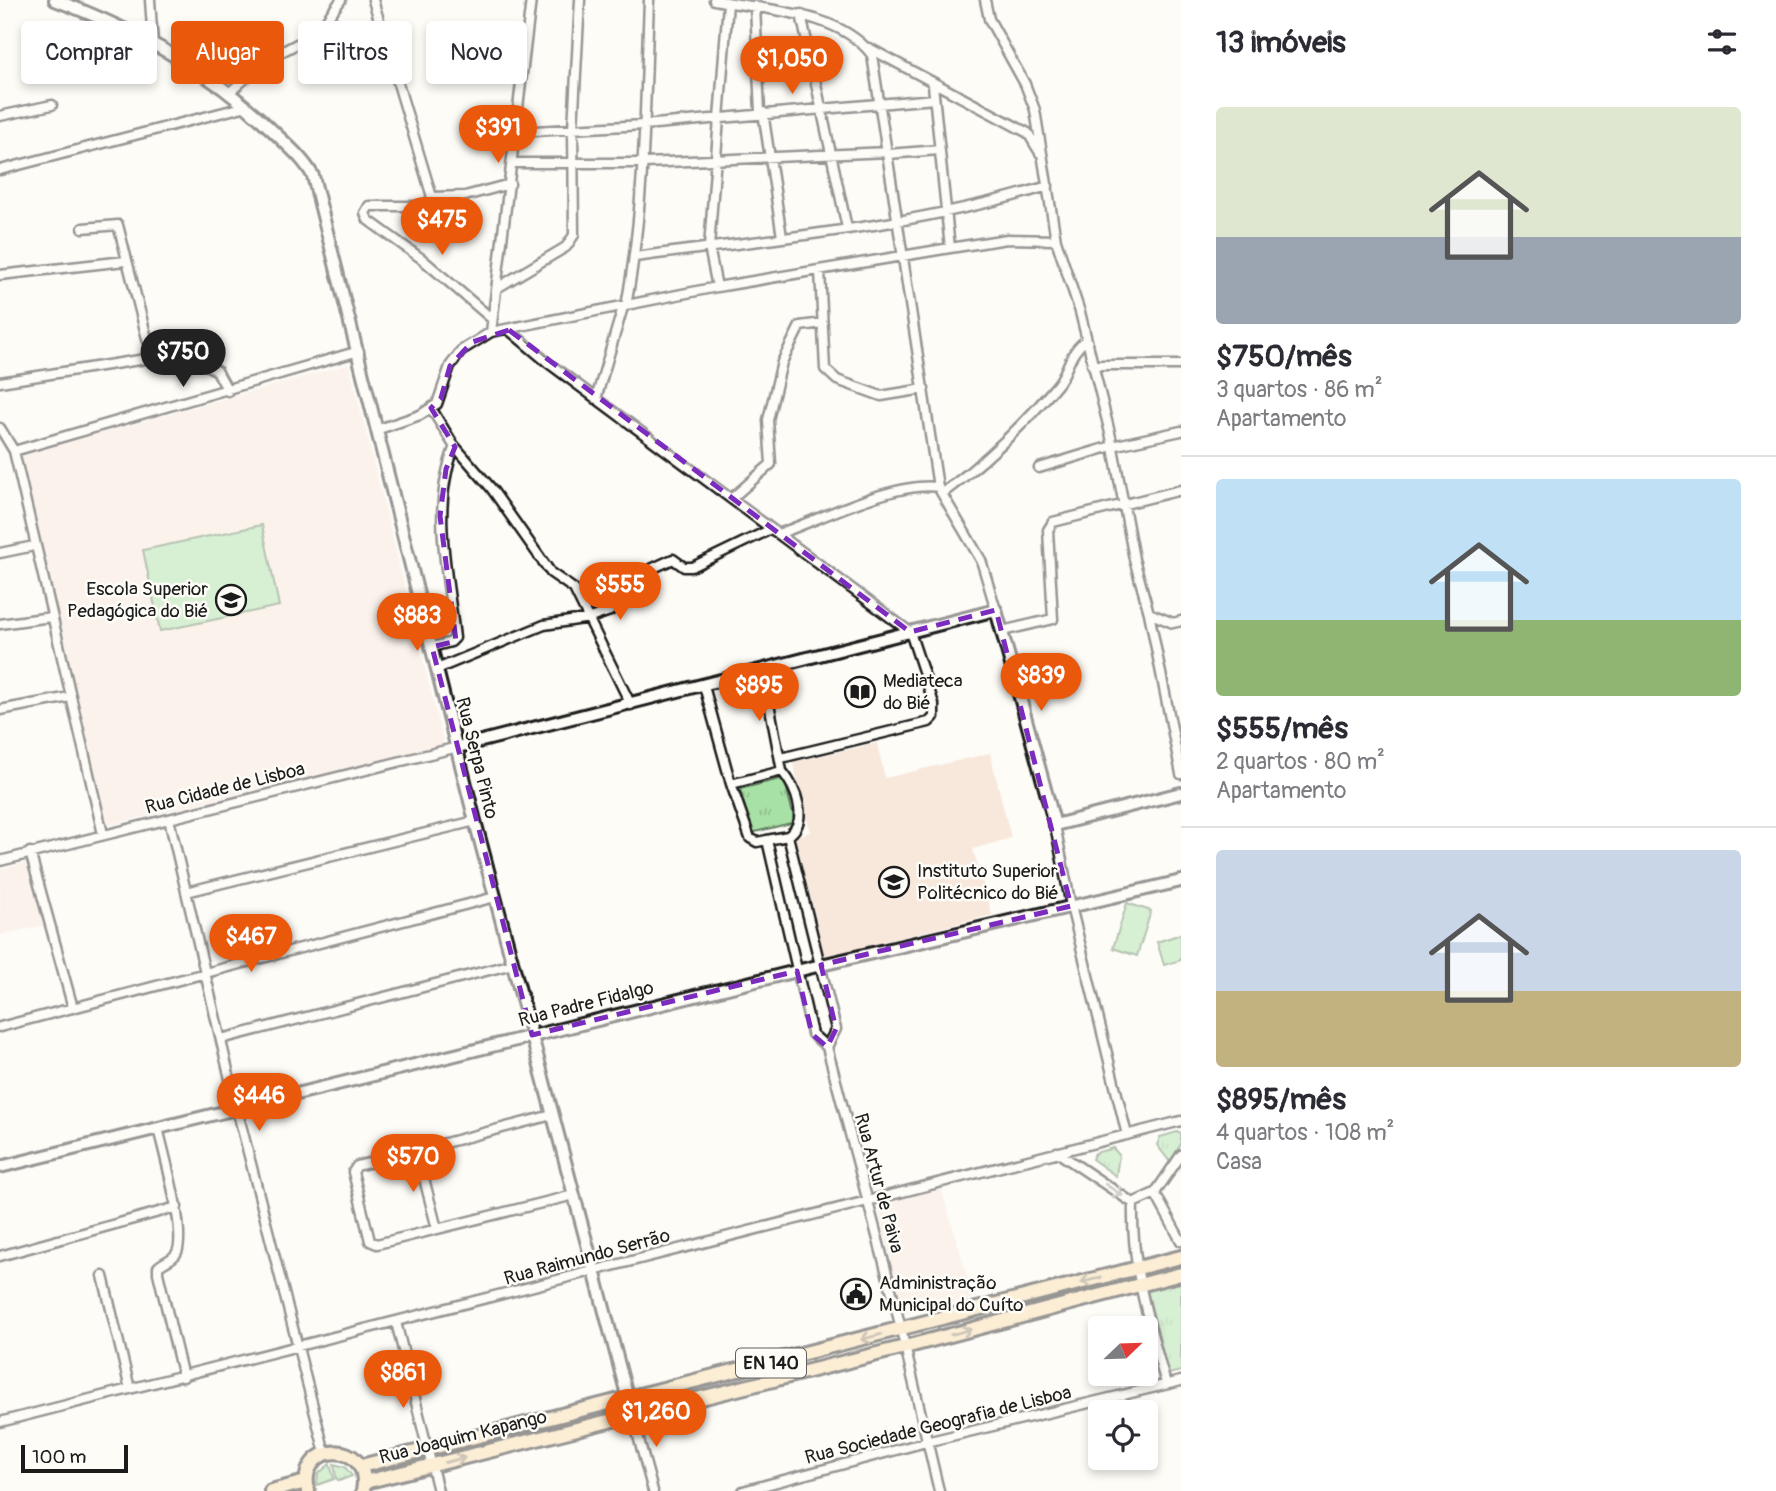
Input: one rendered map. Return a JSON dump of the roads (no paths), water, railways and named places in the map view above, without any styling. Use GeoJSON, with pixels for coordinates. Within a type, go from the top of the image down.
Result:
{"type":"FeatureCollection","features":[{"type":"Feature","properties":{"kind":"main road","name":"Rua Joaquim Kapango"},"geometry":{"type":"LineString","coordinates":[[361,1466],[1181,1257]]}},
{"type":"Feature","properties":{"kind":"main road","name":"Rua Joaquim Kapango"},"geometry":{"type":"LineString","coordinates":[[364,1486],[432,1465],[905,1347],[1181,1274]]}},
{"type":"Feature","properties":{"kind":"main road"},"geometry":{"type":"LineString","coordinates":[[1021,1299],[1024,1316]]}},
{"type":"Feature","properties":{"kind":"main road"},"geometry":{"type":"LineString","coordinates":[[812,1353],[815,1369]]}},
{"type":"Feature","properties":{"kind":"main road"},"geometry":{"type":"LineString","coordinates":[[722,1376],[725,1391]]}},
{"type":"Feature","properties":{"kind":"main road"},"geometry":{"type":"LineString","coordinates":[[526,1424],[530,1441]]}},
{"type":"Feature","properties":{"kind":"main road"},"geometry":{"type":"LineString","coordinates":[[271,1491],[307,1487],[311,1465],[325,1453],[345,1454],[361,1466]]}},
{"type":"Feature","properties":{"kind":"main road","name":"EN 140"},"geometry":{"type":"LineString","coordinates":[[361,1466],[364,1486]]}},
{"type":"Feature","properties":{"kind":"street","name":"Rua Serpa Pinto"},"geometry":{"type":"LineString","coordinates":[[55,0],[103,21]]}},
{"type":"Feature","properties":{"kind":"street"},"geometry":{"type":"LineString","coordinates":[[150,0],[151,21]]}},
{"type":"Feature","properties":{"kind":"street"},"geometry":{"type":"LineString","coordinates":[[229,93],[266,60],[316,34],[341,0]]}},
{"type":"Feature","properties":{"kind":"street"},"geometry":{"type":"LineString","coordinates":[[373,0],[432,197]]}},
{"type":"Feature","properties":{"kind":"street"},"geometry":{"type":"LineString","coordinates":[[491,332],[531,0]]}},
{"type":"Feature","properties":{"kind":"street"},"geometry":{"type":"LineString","coordinates":[[497,288],[537,266],[572,241],[576,223],[573,128],[580,0]]}},
{"type":"Feature","properties":{"kind":"street"},"geometry":{"type":"LineString","coordinates":[[596,399],[625,306],[635,257],[645,163],[649,0]]}},
{"type":"Feature","properties":{"kind":"street"},"geometry":{"type":"LineString","coordinates":[[714,0],[801,14],[846,33],[933,85],[1028,133],[1043,158]]}},
{"type":"Feature","properties":{"kind":"street"},"geometry":{"type":"LineString","coordinates":[[985,0],[989,19],[1032,99],[1056,240],[1086,340],[1112,446],[1181,774]]}},
{"type":"Feature","properties":{"kind":"street"},"geometry":{"type":"LineString","coordinates":[[717,287],[709,247],[728,3]]}},
{"type":"Feature","properties":{"kind":"street"},"geometry":{"type":"LineString","coordinates":[[755,6],[762,112],[782,237]]}},
{"type":"Feature","properties":{"kind":"street"},"geometry":{"type":"LineString","coordinates":[[801,14],[848,228]]}},
{"type":"Feature","properties":{"kind":"street","name":"Rua Serpa Pinto"},"geometry":{"type":"LineString","coordinates":[[157,45],[171,51],[247,106],[303,160],[313,176],[379,429],[475,821],[653,1491]]}},
{"type":"Feature","properties":{"kind":"street"},"geometry":{"type":"LineString","coordinates":[[866,47],[875,63],[941,490],[981,560],[996,610],[1055,825],[1071,906],[1127,1135]]}},
{"type":"Feature","properties":{"kind":"street"},"geometry":{"type":"LineString","coordinates":[[933,85],[950,248]]}},
{"type":"Feature","properties":{"kind":"street"},"geometry":{"type":"LineString","coordinates":[[516,132],[645,125],[762,112],[934,99]]}},
{"type":"Feature","properties":{"kind":"street"},"geometry":{"type":"LineString","coordinates":[[0,116],[52,105]]}},
{"type":"Feature","properties":{"kind":"street"},"geometry":{"type":"LineString","coordinates":[[0,170],[247,106]]}},
{"type":"Feature","properties":{"kind":"street"},"geometry":{"type":"LineString","coordinates":[[512,163],[645,163],[939,150]]}},
{"type":"Feature","properties":{"kind":"street"},"geometry":{"type":"LineString","coordinates":[[432,197],[465,196],[510,184]]}},
{"type":"Feature","properties":{"kind":"street"},"geometry":{"type":"LineString","coordinates":[[635,257],[947,214],[1048,186]]}},
{"type":"Feature","properties":{"kind":"street"},"geometry":{"type":"LineString","coordinates":[[432,197],[426,206],[369,206],[365,213],[368,220],[422,259],[492,319]]}},
{"type":"Feature","properties":{"kind":"street"},"geometry":{"type":"LineString","coordinates":[[83,228],[118,225],[125,261],[152,358]]}},
{"type":"Feature","properties":{"kind":"street"},"geometry":{"type":"LineString","coordinates":[[379,429],[431,408],[441,398],[450,366],[462,349],[491,332],[717,287],[950,248],[1007,239],[1056,240]]}},
{"type":"Feature","properties":{"kind":"street"},"geometry":{"type":"LineString","coordinates":[[0,275],[125,261]]}},
{"type":"Feature","properties":{"kind":"street"},"geometry":{"type":"LineString","coordinates":[[820,271],[824,367],[837,380],[881,396],[924,389]]}},
{"type":"Feature","properties":{"kind":"street"},"geometry":{"type":"LineString","coordinates":[[731,499],[771,464],[766,428],[782,362],[802,325],[823,323]]}},
{"type":"Feature","properties":{"kind":"street"},"geometry":{"type":"LineString","coordinates":[[509,330],[596,399],[910,632],[934,704],[934,717],[929,722],[781,758]]}},
{"type":"Feature","properties":{"kind":"street"},"geometry":{"type":"LineString","coordinates":[[437,669],[544,625],[590,618],[615,607],[645,570],[672,559],[684,568],[692,567],[775,532],[892,492],[913,487],[941,490],[1018,430],[1060,381],[1071,353],[1086,340]]}},
{"type":"Feature","properties":{"kind":"street"},"geometry":{"type":"LineString","coordinates":[[14,451],[359,351]]}},
{"type":"Feature","properties":{"kind":"street"},"geometry":{"type":"LineString","coordinates":[[0,382],[152,358],[193,358],[205,362],[217,371],[228,391]]}},
{"type":"Feature","properties":{"kind":"street"},"geometry":{"type":"LineString","coordinates":[[1092,365],[1181,365]]}},
{"type":"Feature","properties":{"kind":"street"},"geometry":{"type":"LineString","coordinates":[[431,408],[455,446],[491,488],[551,573],[574,590],[631,705]]}},
{"type":"Feature","properties":{"kind":"street"},"geometry":{"type":"LineString","coordinates":[[0,428],[14,451],[103,834]]}},
{"type":"Feature","properties":{"kind":"street"},"geometry":{"type":"LineString","coordinates":[[1039,468],[1112,446],[1181,431]]}},
{"type":"Feature","properties":{"kind":"street"},"geometry":{"type":"LineString","coordinates":[[432,647],[452,642],[455,638],[440,516],[446,469],[455,446]]}},
{"type":"Feature","properties":{"kind":"street"},"geometry":{"type":"LineString","coordinates":[[1002,631],[1054,619],[1049,524],[1181,489]]}},
{"type":"Feature","properties":{"kind":"street"},"geometry":{"type":"LineString","coordinates":[[0,553],[34,546]]}},
{"type":"Feature","properties":{"kind":"street"},"geometry":{"type":"LineString","coordinates":[[458,747],[763,672],[996,610]]}},
{"type":"Feature","properties":{"kind":"street"},"geometry":{"type":"LineString","coordinates":[[1149,613],[1172,623],[1181,621]]}},
{"type":"Feature","properties":{"kind":"street"},"geometry":{"type":"LineString","coordinates":[[0,624],[51,617]]}},
{"type":"Feature","properties":{"kind":"street"},"geometry":{"type":"LineString","coordinates":[[704,686],[731,784],[750,838],[757,842],[788,836],[798,829],[801,820],[793,788],[782,771],[763,672]]}},
{"type":"Feature","properties":{"kind":"street"},"geometry":{"type":"LineString","coordinates":[[0,710],[70,696]]}},
{"type":"Feature","properties":{"kind":"street","name":"Rua Cidade de Lisboa"},"geometry":{"type":"LineString","coordinates":[[0,861],[458,747]]}},
{"type":"Feature","properties":{"kind":"street"},"geometry":{"type":"LineString","coordinates":[[731,784],[782,771]]}},
{"type":"Feature","properties":{"kind":"street"},"geometry":{"type":"LineString","coordinates":[[1055,825],[1181,793]]}},
{"type":"Feature","properties":{"kind":"street"},"geometry":{"type":"LineString","coordinates":[[169,819],[237,1109],[325,1453]]}},
{"type":"Feature","properties":{"kind":"street"},"geometry":{"type":"LineString","coordinates":[[186,892],[475,821]]}},
{"type":"Feature","properties":{"kind":"street"},"geometry":{"type":"LineString","coordinates":[[767,840],[812,1034],[827,1047],[836,1029],[788,836]]}},
{"type":"Feature","properties":{"kind":"street"},"geometry":{"type":"LineString","coordinates":[[30,852],[73,1007]]}},
{"type":"Feature","properties":{"kind":"street","name":"Rua Padre Fidalgo"},"geometry":{"type":"LineString","coordinates":[[0,1167],[821,965],[1181,881]]}},
{"type":"Feature","properties":{"kind":"street"},"geometry":{"type":"LineString","coordinates":[[0,1027],[495,897]]}},
{"type":"Feature","properties":{"kind":"street"},"geometry":{"type":"LineString","coordinates":[[221,1039],[513,964]]}},
{"type":"Feature","properties":{"kind":"street","name":"Rua Artur de Paiva"},"geometry":{"type":"LineString","coordinates":[[827,1047],[901,1329],[939,1491]]}},
{"type":"Feature","properties":{"kind":"street"},"geometry":{"type":"LineString","coordinates":[[552,1115],[354,1168],[370,1241],[377,1244],[575,1195]]}},
{"type":"Feature","properties":{"kind":"street","name":"Rua Raimundo Serrão"},"geometry":{"type":"LineString","coordinates":[[0,1422],[300,1348],[1181,1121]]}},
{"type":"Feature","properties":{"kind":"street"},"geometry":{"type":"LineString","coordinates":[[158,1128],[177,1207],[178,1249],[173,1257],[158,1267],[158,1273],[183,1377]]}},
{"type":"Feature","properties":{"kind":"street"},"geometry":{"type":"LineString","coordinates":[[417,1151],[437,1229]]}},
{"type":"Feature","properties":{"kind":"street"},"geometry":{"type":"LineString","coordinates":[[1058,1152],[1133,1203]]}},
{"type":"Feature","properties":{"kind":"street"},"geometry":{"type":"LineString","coordinates":[[1133,1203],[1155,1193],[1181,1155]]}},
{"type":"Feature","properties":{"kind":"street"},"geometry":{"type":"LineString","coordinates":[[1155,1193],[1181,1241]]}},
{"type":"Feature","properties":{"kind":"street"},"geometry":{"type":"LineString","coordinates":[[1133,1203],[1132,1240],[1135,1268],[1166,1384]]}},
{"type":"Feature","properties":{"kind":"street"},"geometry":{"type":"LineString","coordinates":[[0,1256],[177,1207]]}},
{"type":"Feature","properties":{"kind":"street"},"geometry":{"type":"LineString","coordinates":[[103,1276],[130,1389]]}},
{"type":"Feature","properties":{"kind":"street"},"geometry":{"type":"LineString","coordinates":[[396,1322],[438,1491]]}},
{"type":"Feature","properties":{"kind":"street","name":"Rua Sociedade Geografia de Lisboa"},"geometry":{"type":"LineString","coordinates":[[743,1491],[926,1442],[1181,1381]]}},
{"type":"Feature","properties":{"kind":"place","name":"Escola Superior Pedagógica do Bié"},"geometry":{"type":"Point","coordinates":[231,600]}},
{"type":"Feature","properties":{"kind":"place","name":"Mediateca do Bié"},"geometry":{"type":"Point","coordinates":[860,692]}},
{"type":"Feature","properties":{"kind":"place","name":"Instituto Superior Politécnico do Bié"},"geometry":{"type":"Point","coordinates":[894,882]}},
{"type":"Feature","properties":{"kind":"place","name":"Administração Municipal do Cuíto"},"geometry":{"type":"Point","coordinates":[856,1294]}}]}
